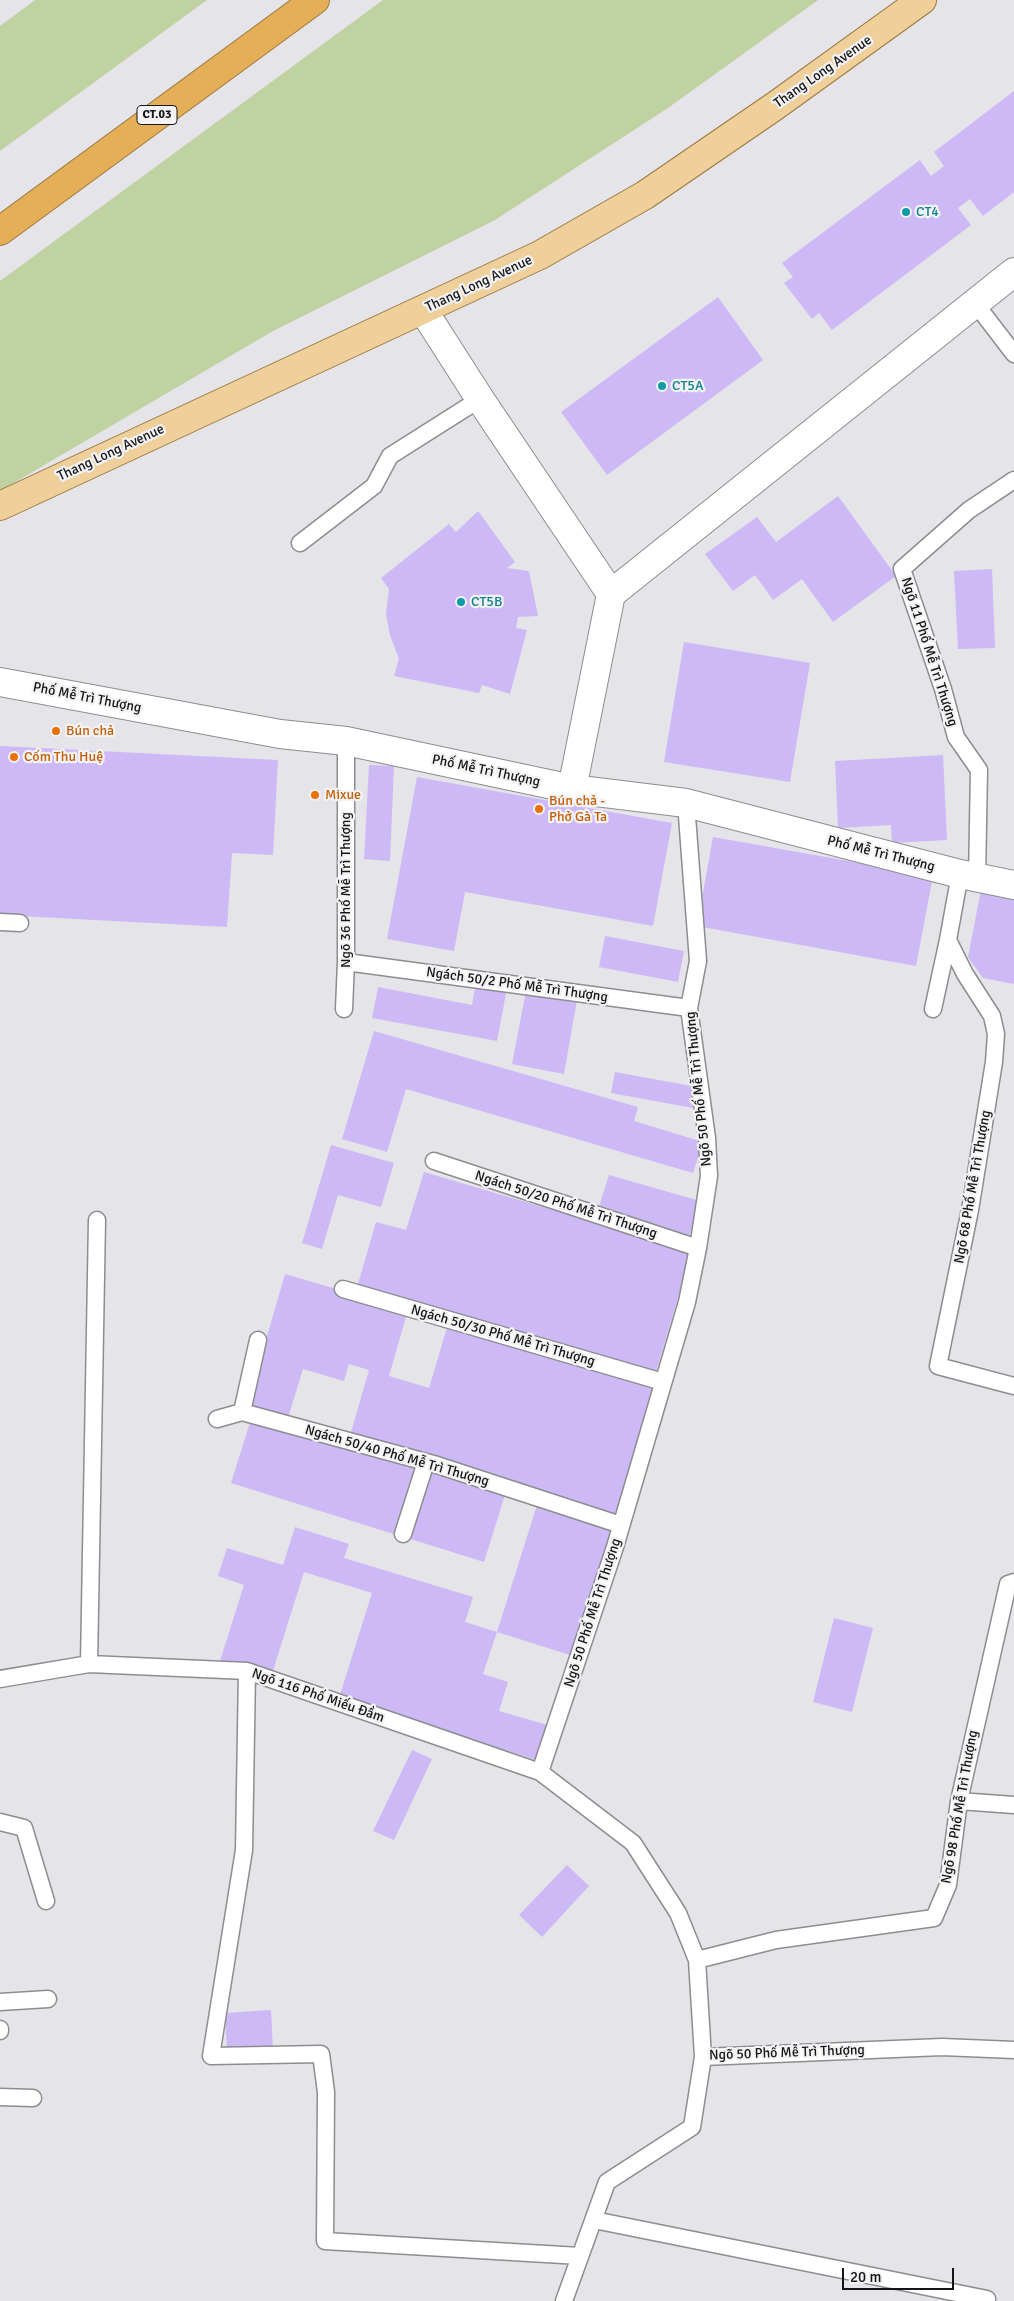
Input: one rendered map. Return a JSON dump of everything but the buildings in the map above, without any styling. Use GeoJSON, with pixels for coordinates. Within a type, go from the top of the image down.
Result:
{"type":"FeatureCollection","features":[{"type":"Feature","properties":{"kind":"highway","name":"CT.03"},"geometry":{"type":"LineString","coordinates":[[0,231],[315,0]]}},
{"type":"Feature","properties":{"kind":"main road","name":"Thang Long Avenue"},"geometry":{"type":"LineString","coordinates":[[0,506],[36,487],[540,255],[645,195],[775,106],[922,0]]}},
{"type":"Feature","properties":{"kind":"street"},"geometry":{"type":"LineString","coordinates":[[572,789],[611,594],[1014,272]]}},
{"type":"Feature","properties":{"kind":"street"},"geometry":{"type":"LineString","coordinates":[[423,310],[480,399],[611,594]]}},
{"type":"Feature","properties":{"kind":"street","name":"Phố Mễ Trì Thượng"},"geometry":{"type":"LineString","coordinates":[[4,684],[280,734],[346,741],[572,789],[686,804],[969,876],[1014,885]]}},
{"type":"Feature","properties":{"kind":"lane"},"geometry":{"type":"LineString","coordinates":[[975,303],[1014,354]]}},
{"type":"Feature","properties":{"kind":"lane"},"geometry":{"type":"LineString","coordinates":[[300,544],[374,486],[390,456],[480,399]]}},
{"type":"Feature","properties":{"kind":"lane","name":"Ngõ 11 Phố Mễ Trì Thượng"},"geometry":{"type":"LineString","coordinates":[[969,876],[979,770],[956,737],[943,689],[902,569],[969,510],[1014,480]]}},
{"type":"Feature","properties":{"kind":"lane","name":"Ngõ 36 Phố Mễ Trì Thượng"},"geometry":{"type":"LineString","coordinates":[[344,1009],[346,962],[346,741]]}},
{"type":"Feature","properties":{"kind":"lane","name":"Ngõ 50 Phố Mễ Trì Thượng"},"geometry":{"type":"LineString","coordinates":[[686,804],[698,961],[689,1008],[706,1138],[709,1176],[698,1248],[687,1302],[621,1525],[540,1772],[633,1843],[678,1913],[697,1960],[703,2057],[942,2047],[1014,2050]]}},
{"type":"Feature","properties":{"kind":"lane"},"geometry":{"type":"LineString","coordinates":[[933,1009],[948,940],[969,876]]}},
{"type":"Feature","properties":{"kind":"lane"},"geometry":{"type":"LineString","coordinates":[[0,922],[20,923]]}},
{"type":"Feature","properties":{"kind":"lane","name":"Ngõ 68 Phố Mễ Trì Thượng"},"geometry":{"type":"LineString","coordinates":[[948,940],[965,974],[992,1016],[996,1034],[994,1062],[970,1210],[938,1366],[1014,1386]]}},
{"type":"Feature","properties":{"kind":"lane","name":"Ngách 50/2 Phố Mễ Trì Thượng"},"geometry":{"type":"LineString","coordinates":[[346,962],[689,1008]]}},
{"type":"Feature","properties":{"kind":"lane","name":"Ngách 50/20 Phố Mễ Trì Thượng"},"geometry":{"type":"LineString","coordinates":[[434,1161],[698,1248]]}},
{"type":"Feature","properties":{"kind":"lane"},"geometry":{"type":"LineString","coordinates":[[89,1664],[97,1220]]}},
{"type":"Feature","properties":{"kind":"lane","name":"Ngách 50/30 Phố Mễ Trì Thượng"},"geometry":{"type":"LineString","coordinates":[[343,1289],[663,1382]]}},
{"type":"Feature","properties":{"kind":"lane"},"geometry":{"type":"LineString","coordinates":[[217,1419],[242,1412],[258,1340]]}},
{"type":"Feature","properties":{"kind":"lane","name":"Ngách 50/40 Phố Mễ Trì Thượng"},"geometry":{"type":"LineString","coordinates":[[242,1412],[426,1462],[621,1525]]}},
{"type":"Feature","properties":{"kind":"lane"},"geometry":{"type":"LineString","coordinates":[[403,1534],[426,1462]]}},
{"type":"Feature","properties":{"kind":"lane","name":"Ngõ 98 Phố Mễ Trì Thượng"},"geometry":{"type":"LineString","coordinates":[[697,1960],[776,1940],[934,1918],[948,1885],[959,1801],[1008,1584],[1014,1582]]}},
{"type":"Feature","properties":{"kind":"lane","name":"Ngõ 116 Phố Miếu Đầm"},"geometry":{"type":"LineString","coordinates":[[0,1679],[89,1664],[247,1671],[540,1772]]}},
{"type":"Feature","properties":{"kind":"lane"},"geometry":{"type":"LineString","coordinates":[[247,1671],[244,1850],[211,2056],[321,2054],[326,2092],[324,2241],[580,2256]]}},
{"type":"Feature","properties":{"kind":"lane"},"geometry":{"type":"LineString","coordinates":[[959,1801],[1014,1805]]}},
{"type":"Feature","properties":{"kind":"lane"},"geometry":{"type":"LineString","coordinates":[[0,1822],[24,1828],[46,1901]]}},
{"type":"Feature","properties":{"kind":"lane"},"geometry":{"type":"LineString","coordinates":[[0,2002],[48,1999]]}},
{"type":"Feature","properties":{"kind":"lane"},"geometry":{"type":"LineString","coordinates":[[564,2301],[607,2182],[692,2128],[703,2057]]}},
{"type":"Feature","properties":{"kind":"lane"},"geometry":{"type":"LineString","coordinates":[[0,2097],[33,2098]]}},
{"type":"Feature","properties":{"kind":"lane"},"geometry":{"type":"LineString","coordinates":[[594,2220],[987,2300]]}},
{"type":"Feature","properties":{"kind":"green space"},"geometry":{"type":"Polygon","coordinates":[[[35,0],[207,0],[0,151],[0,26],[35,0]]]}},
{"type":"Feature","properties":{"kind":"green space"},"geometry":{"type":"Polygon","coordinates":[[[383,0],[818,0],[668,108],[495,220],[273,331],[0,491],[0,281],[383,0]]]}},
{"type":"Feature","properties":{"kind":"place","name":"CT4"},"geometry":{"type":"Point","coordinates":[906,212]}},
{"type":"Feature","properties":{"kind":"place","name":"CT5A"},"geometry":{"type":"Point","coordinates":[662,386]}},
{"type":"Feature","properties":{"kind":"place","name":"CT5B"},"geometry":{"type":"Point","coordinates":[461,602]}},
{"type":"Feature","properties":{"kind":"place","name":"Bún chả"},"geometry":{"type":"Point","coordinates":[56,731]}},
{"type":"Feature","properties":{"kind":"place","name":"Cốm Thu Huệ"},"geometry":{"type":"Point","coordinates":[14,757]}},
{"type":"Feature","properties":{"kind":"place","name":"Mixue"},"geometry":{"type":"Point","coordinates":[315,795]}},
{"type":"Feature","properties":{"kind":"place","name":"Bún chả - Phở Gà Ta"},"geometry":{"type":"Point","coordinates":[539,809]}}]}
